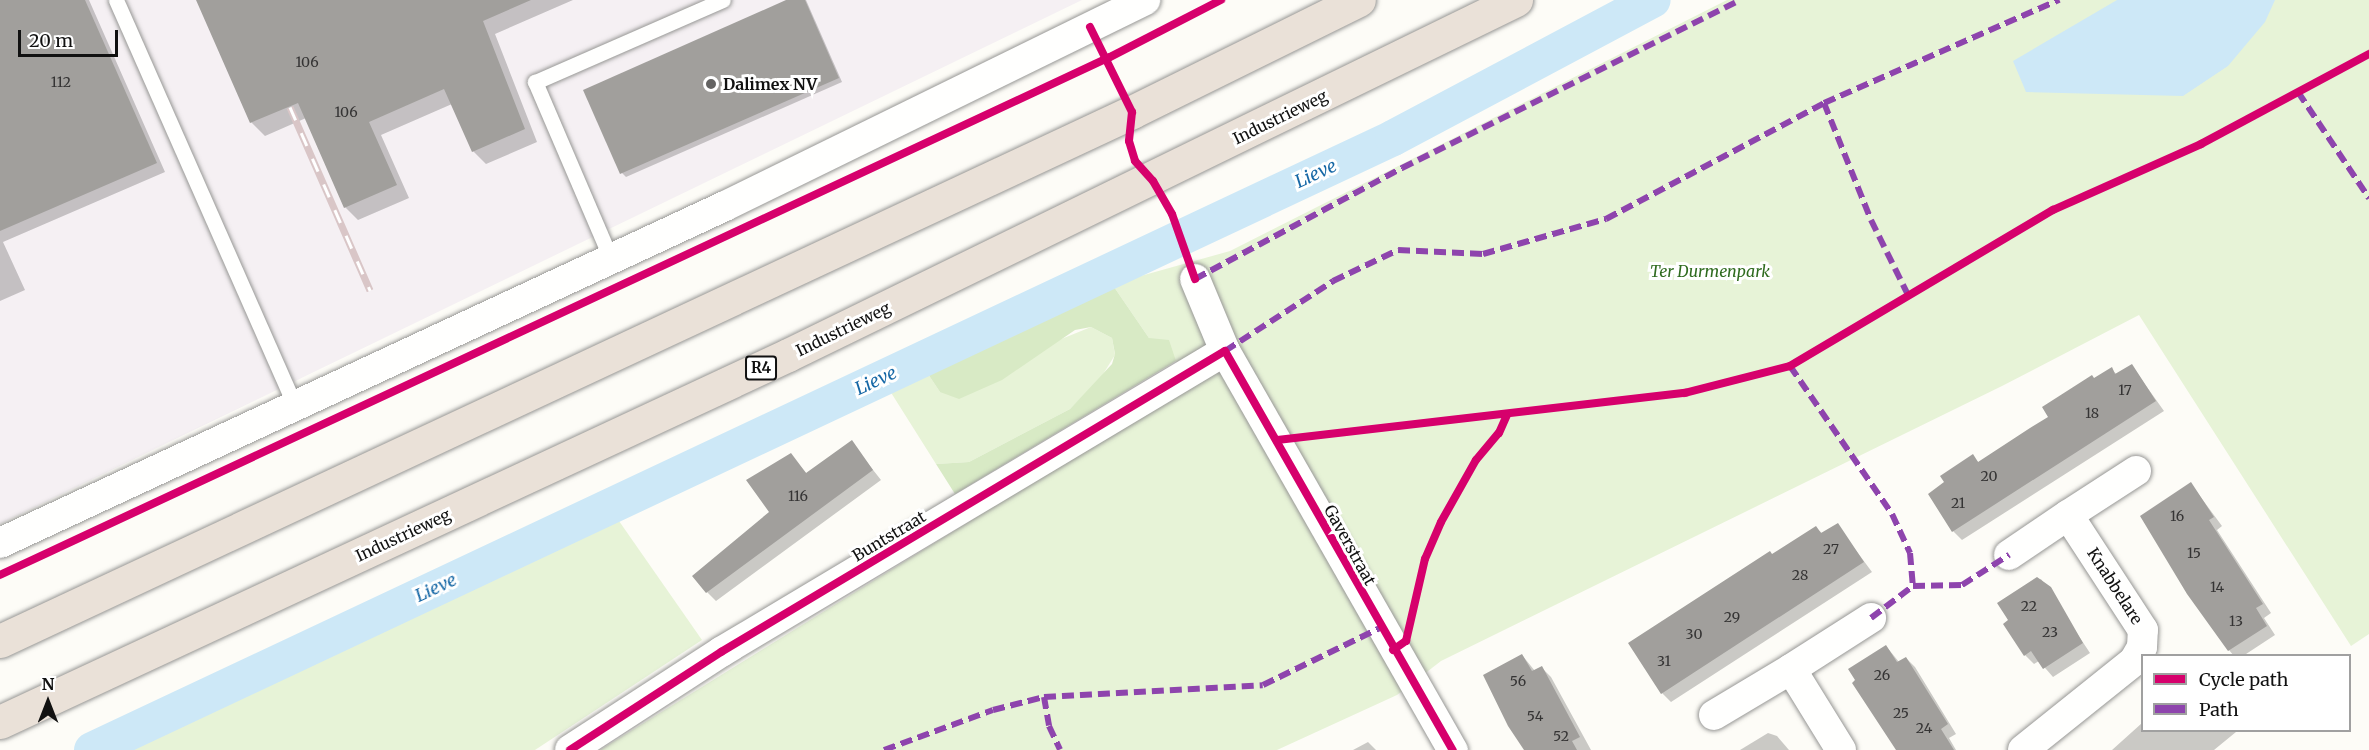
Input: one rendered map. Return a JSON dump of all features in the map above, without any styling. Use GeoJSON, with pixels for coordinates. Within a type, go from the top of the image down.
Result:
{"type":"FeatureCollection","features":[{"type":"Feature","properties":{"kind":"highway"},"geometry":{"type":"LineString","coordinates":[[0,641],[1132,112],[1359,0]]}},
{"type":"Feature","properties":{"kind":"highway","name":"Industrieweg"},"geometry":{"type":"LineString","coordinates":[[0,722],[820,340],[1516,0]]}},
{"type":"Feature","properties":{"kind":"street"},"geometry":{"type":"LineString","coordinates":[[0,543],[611,259],[1145,0]]}},
{"type":"Feature","properties":{"kind":"street","name":"Gaverstraat"},"geometry":{"type":"LineString","coordinates":[[1195,279],[1225,351],[1453,750]]}},
{"type":"Feature","properties":{"kind":"street","name":"Buntstraat"},"geometry":{"type":"LineString","coordinates":[[570,750],[721,652],[1225,351]]}},
{"type":"Feature","properties":{"kind":"street"},"geometry":{"type":"LineString","coordinates":[[2009,555],[2136,471]]}},
{"type":"Feature","properties":{"kind":"street","name":"Knabbelare"},"geometry":{"type":"LineString","coordinates":[[2023,750],[2125,669],[2142,647],[2143,630],[2068,515]]}},
{"type":"Feature","properties":{"kind":"street"},"geometry":{"type":"LineString","coordinates":[[1714,715],[1870,618]]}},
{"type":"Feature","properties":{"kind":"street"},"geometry":{"type":"LineString","coordinates":[[1791,669],[1841,750]]}},
{"type":"Feature","properties":{"kind":"lane"},"geometry":{"type":"LineString","coordinates":[[116,0],[295,405]]}},
{"type":"Feature","properties":{"kind":"lane"},"geometry":{"type":"LineString","coordinates":[[611,259],[535,82],[723,0]]}},
{"type":"Feature","properties":{"kind":"shaded area"},"geometry":{"type":"Polygon","coordinates":[[[0,0],[1082,0],[0,524],[0,0]]]}},
{"type":"Feature","properties":{"kind":"green space","name":"Ter Durmenpark"},"geometry":{"type":"Polygon","coordinates":[[[1727,0],[2369,0],[2369,634],[2351,646],[2139,315],[2002,386],[1441,661],[1397,695],[1277,750],[600,750],[1180,391],[1176,361],[1149,338],[1112,284],[1230,251],[1727,0]]]}},
{"type":"Feature","properties":{"kind":"green space"},"geometry":{"type":"Polygon","coordinates":[[[1112,284],[1149,338],[1169,340],[1176,361],[955,494],[936,464],[969,462],[1070,409],[1112,364],[1115,354],[1112,338],[1091,327],[1075,330],[1002,380],[959,399],[940,392],[928,374],[1096,288],[1112,284]]]}},
{"type":"Feature","properties":{"kind":"green space"},"geometry":{"type":"Polygon","coordinates":[[[1091,327],[1112,338],[1115,355],[1100,379],[1070,409],[969,462],[936,464],[890,391],[928,374],[940,392],[1026,363],[1054,342],[1091,327]]]}},
{"type":"Feature","properties":{"kind":"green space"},"geometry":{"type":"Polygon","coordinates":[[[619,521],[702,640],[535,750],[127,750],[619,521]]]}},
{"type":"Feature","properties":{"kind":"water"},"geometry":{"type":"Polygon","coordinates":[[[2117,0],[2275,0],[2265,22],[2228,66],[2183,96],[2026,92],[2013,61],[2117,0]]]}},
{"type":"Feature","properties":{"kind":"building"},"geometry":{"type":"Polygon","coordinates":[[[0,0],[85,0],[157,163],[0,231],[0,0]]]}},
{"type":"Feature","properties":{"kind":"building"},"geometry":{"type":"Polygon","coordinates":[[[196,0],[531,0],[483,21],[525,129],[472,152],[444,89],[369,122],[397,185],[344,208],[298,103],[250,123],[196,0]]]}},
{"type":"Feature","properties":{"kind":"building","name":"Dalimex NV"},"geometry":{"type":"Polygon","coordinates":[[[786,0],[805,0],[839,78],[620,174],[583,90],[786,0]]]}},
{"type":"Feature","properties":{"kind":"building"},"geometry":{"type":"Polygon","coordinates":[[[2132,364],[2156,401],[1952,532],[1928,494],[1944,482],[1940,476],[1973,454],[1978,462],[2048,417],[2042,407],[2092,375],[2094,378],[2112,367],[2115,374],[2132,364]]]}},
{"type":"Feature","properties":{"kind":"building"},"geometry":{"type":"Polygon","coordinates":[[[852,440],[873,470],[706,593],[692,576],[769,512],[746,480],[791,453],[806,473],[852,440]]]}},
{"type":"Feature","properties":{"kind":"building"},"geometry":{"type":"Polygon","coordinates":[[[2191,482],[2214,517],[2209,520],[2263,604],[2256,608],[2267,626],[2228,651],[2187,594],[2140,516],[2191,482]]]}},
{"type":"Feature","properties":{"kind":"building"},"geometry":{"type":"Polygon","coordinates":[[[1838,523],[1864,562],[1661,694],[1628,643],[1770,551],[1772,554],[1816,526],[1821,533],[1838,523]]]}},
{"type":"Feature","properties":{"kind":"building"},"geometry":{"type":"Polygon","coordinates":[[[2037,577],[2051,587],[2083,643],[2043,669],[2031,651],[2024,656],[2003,624],[2008,620],[1997,603],[2037,577]]]}},
{"type":"Feature","properties":{"kind":"building"},"geometry":{"type":"Polygon","coordinates":[[[1886,645],[1897,662],[1906,657],[1948,724],[1941,729],[1954,750],[1896,750],[1852,683],[1855,680],[1848,669],[1886,645]]]}},
{"type":"Feature","properties":{"kind":"building"},"geometry":{"type":"Polygon","coordinates":[[[1522,654],[1532,671],[1542,666],[1580,737],[1572,741],[1577,750],[1524,750],[1508,726],[1483,675],[1522,654]]]}},
{"type":"Feature","properties":{"kind":"waterway","name":"Lieve"},"geometry":{"type":"LineString","coordinates":[[92,750],[1393,138],[1653,0]]}},
{"type":"Feature","properties":{"kind":"railway"},"geometry":{"type":"LineString","coordinates":[[290,107],[370,290]]}},
{"type":"Feature","properties":{"kind":"marked path"},"geometry":{"type":"LineString","coordinates":[[1195,279],[1402,168],[1741,0]]}},
{"type":"Feature","properties":{"kind":"marked path"},"geometry":{"type":"LineString","coordinates":[[1824,103],[2059,0]]}},
{"type":"Feature","properties":{"kind":"marked path"},"geometry":{"type":"LineString","coordinates":[[2298,92],[2369,198]]}},
{"type":"Feature","properties":{"kind":"marked path"},"geometry":{"type":"LineString","coordinates":[[1225,351],[1333,281],[1398,250],[1483,254],[1606,219],[1824,103],[1871,220],[1909,297]]}},
{"type":"Feature","properties":{"kind":"marked path"},"geometry":{"type":"LineString","coordinates":[[1790,366],[1892,514],[1910,553],[1913,586]]}},
{"type":"Feature","properties":{"kind":"marked path"},"geometry":{"type":"LineString","coordinates":[[1871,618],[1913,586],[1962,585],[2009,555]]}},
{"type":"Feature","properties":{"kind":"marked path"},"geometry":{"type":"LineString","coordinates":[[884,750],[993,710],[1044,697],[1263,685],[1380,628]]}},
{"type":"Feature","properties":{"kind":"marked path"},"geometry":{"type":"LineString","coordinates":[[1044,697],[1049,726],[1060,750]]}},
{"type":"Feature","properties":{"kind":"cycle path"},"geometry":{"type":"LineString","coordinates":[[0,575],[1110,57],[1221,0]]}},
{"type":"Feature","properties":{"kind":"cycle path"},"geometry":{"type":"LineString","coordinates":[[1090,27],[1132,112],[1129,141],[1135,161],[1153,181],[1172,214],[1195,279]]}},
{"type":"Feature","properties":{"kind":"cycle path"},"geometry":{"type":"LineString","coordinates":[[1277,440],[1685,393],[1790,366],[2053,210],[2201,144],[2369,54]]}},
{"type":"Feature","properties":{"kind":"cycle path"},"geometry":{"type":"LineString","coordinates":[[570,750],[721,652],[1225,351],[1453,750]]}},
{"type":"Feature","properties":{"kind":"cycle path"},"geometry":{"type":"LineString","coordinates":[[1393,650],[1406,641],[1425,559],[1441,522],[1476,460],[1499,433],[1507,415]]}},
{"type":"Feature","properties":{"kind":"place","name":"Dalimex NV"},"geometry":{"type":"Point","coordinates":[711,84]}}]}
